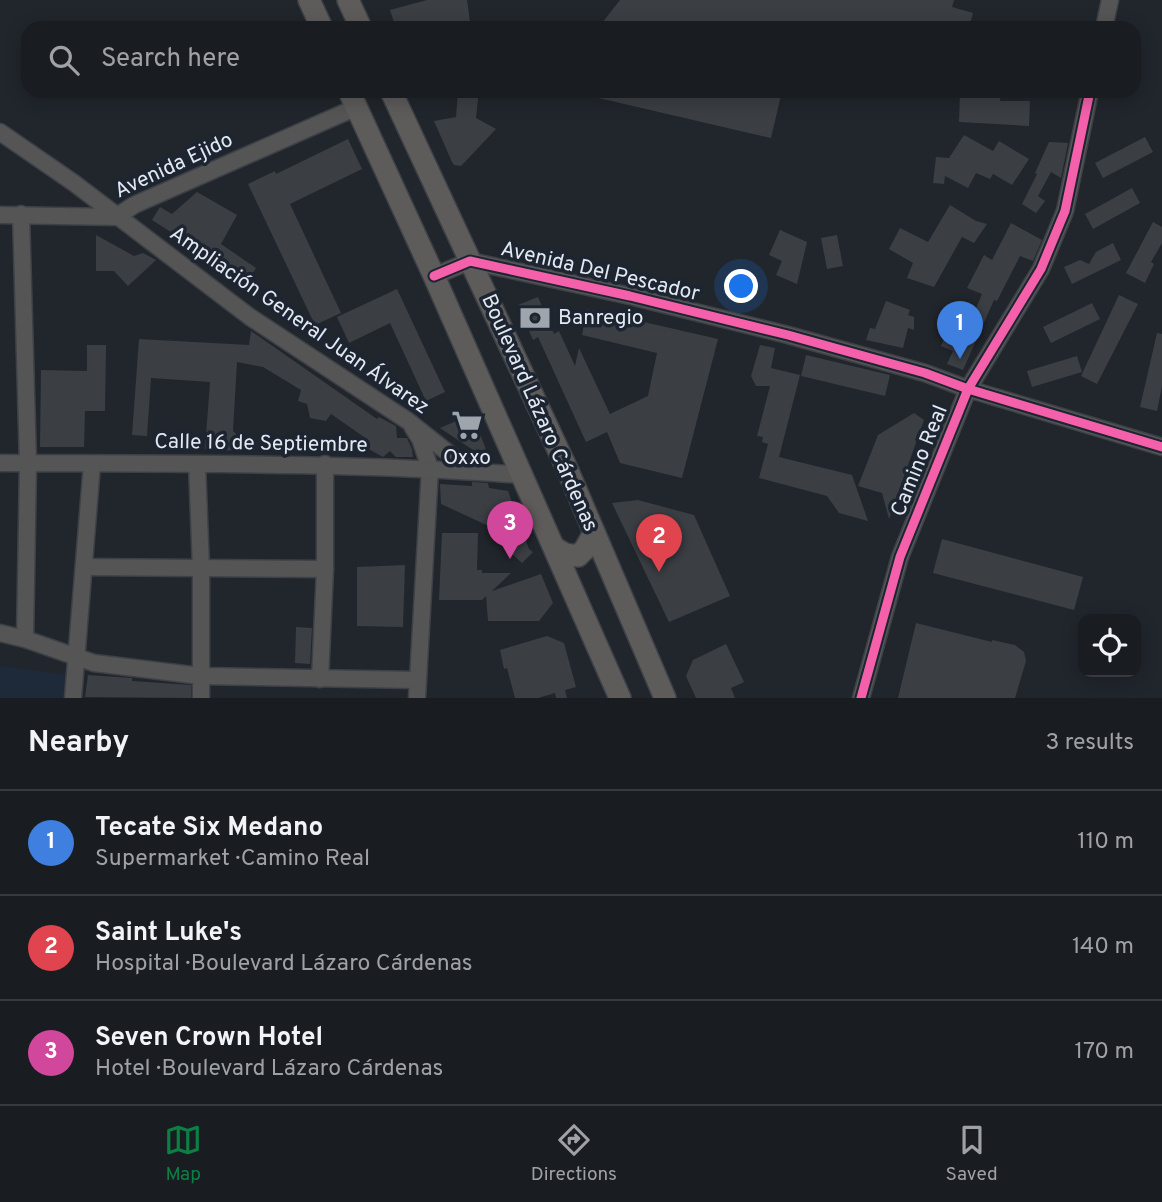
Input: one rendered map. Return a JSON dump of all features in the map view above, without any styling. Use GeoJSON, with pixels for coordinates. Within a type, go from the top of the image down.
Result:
{"type":"FeatureCollection","features":[{"type":"Feature","properties":{"kind":"main road"},"geometry":{"type":"LineString","coordinates":[[309,0],[319,21]]}},
{"type":"Feature","properties":{"kind":"main road"},"geometry":{"type":"LineString","coordinates":[[348,0],[358,21]]}},
{"type":"Feature","properties":{"kind":"main road","name":"Boulevard Lázaro Cárdenas"},"geometry":{"type":"LineString","coordinates":[[394,98],[568,471],[665,698]]}},
{"type":"Feature","properties":{"kind":"main road","name":"Boulevard Lázaro Cárdenas"},"geometry":{"type":"LineString","coordinates":[[353,99],[620,698]]}},
{"type":"Feature","properties":{"kind":"main road"},"geometry":{"type":"LineString","coordinates":[[555,548],[565,554],[578,556],[594,533]]}},
{"type":"Feature","properties":{"kind":"street"},"geometry":{"type":"LineString","coordinates":[[1106,21],[1110,0]]}},
{"type":"Feature","properties":{"kind":"street","name":"Camino Real"},"geometry":{"type":"LineString","coordinates":[[861,698],[900,557],[968,389],[1041,270],[1065,211],[1089,98]]}},
{"type":"Feature","properties":{"kind":"street","name":"Avenida Ejido"},"geometry":{"type":"LineString","coordinates":[[0,215],[116,217],[134,205],[353,99]]}},
{"type":"Feature","properties":{"kind":"street","name":"Ampliación General Juan Álvarez"},"geometry":{"type":"LineString","coordinates":[[0,132],[74,183],[250,317],[408,421],[471,471]]}},
{"type":"Feature","properties":{"kind":"street"},"geometry":{"type":"LineString","coordinates":[[21,214],[28,464],[25,639]]}},
{"type":"Feature","properties":{"kind":"street","name":"Avenida Del Pescador"},"geometry":{"type":"LineString","coordinates":[[434,276],[470,261],[741,323],[925,373],[968,389],[1162,447]]}},
{"type":"Feature","properties":{"kind":"street"},"geometry":{"type":"LineString","coordinates":[[408,421],[421,439],[430,468],[417,698]]}},
{"type":"Feature","properties":{"kind":"street","name":"Calle 16 de Septiembre"},"geometry":{"type":"LineString","coordinates":[[0,463],[326,464],[522,475]]}},
{"type":"Feature","properties":{"kind":"street"},"geometry":{"type":"LineString","coordinates":[[73,698],[92,464]]}},
{"type":"Feature","properties":{"kind":"street"},"geometry":{"type":"LineString","coordinates":[[197,464],[201,568],[201,698]]}},
{"type":"Feature","properties":{"kind":"street"},"geometry":{"type":"LineString","coordinates":[[320,679],[326,464]]}},
{"type":"Feature","properties":{"kind":"street"},"geometry":{"type":"LineString","coordinates":[[85,567],[325,569]]}},
{"type":"Feature","properties":{"kind":"street"},"geometry":{"type":"LineString","coordinates":[[0,634],[25,639],[94,663],[201,676],[417,680]]}},
{"type":"Feature","properties":{"kind":"shaded area"},"geometry":{"type":"Polygon","coordinates":[[[0,666],[69,675],[67,698],[0,698],[0,666]]]}},
{"type":"Feature","properties":{"kind":"building"},"geometry":{"type":"Polygon","coordinates":[[[427,0],[467,0],[470,21],[394,21],[390,10],[427,0]]]}},
{"type":"Feature","properties":{"kind":"building"},"geometry":{"type":"Polygon","coordinates":[[[620,0],[954,0],[952,7],[973,13],[971,21],[604,21],[620,0]]]}},
{"type":"Feature","properties":{"kind":"building"},"geometry":{"type":"Polygon","coordinates":[[[457,98],[478,98],[476,118],[496,129],[461,166],[452,162],[434,121],[456,117],[457,98]]]}},
{"type":"Feature","properties":{"kind":"building"},"geometry":{"type":"Polygon","coordinates":[[[599,98],[780,98],[771,138],[599,98]]]}},
{"type":"Feature","properties":{"kind":"building"},"geometry":{"type":"Polygon","coordinates":[[[960,98],[1030,101],[1029,126],[959,122],[960,98]]]}},
{"type":"Feature","properties":{"kind":"building"},"geometry":{"type":"Polygon","coordinates":[[[964,135],[993,151],[999,141],[1029,159],[1012,185],[993,174],[990,179],[976,173],[968,188],[945,176],[944,184],[933,183],[936,157],[949,158],[964,135]]]}},
{"type":"Feature","properties":{"kind":"building"},"geometry":{"type":"Polygon","coordinates":[[[1145,137],[1153,152],[1103,178],[1095,163],[1145,137]]]}},
{"type":"Feature","properties":{"kind":"building"},"geometry":{"type":"Polygon","coordinates":[[[348,139],[362,169],[290,204],[341,313],[315,325],[248,184],[275,171],[276,174],[348,139]]]}},
{"type":"Feature","properties":{"kind":"building"},"geometry":{"type":"Polygon","coordinates":[[[1049,142],[1068,143],[1061,178],[1051,172],[1038,196],[1045,201],[1036,213],[1022,204],[1049,142]]]}},
{"type":"Feature","properties":{"kind":"building"},"geometry":{"type":"Polygon","coordinates":[[[1132,188],[1140,203],[1093,229],[1085,214],[1132,188]]]}},
{"type":"Feature","properties":{"kind":"building"},"geometry":{"type":"Polygon","coordinates":[[[197,192],[237,215],[221,244],[256,268],[248,281],[152,220],[160,207],[172,214],[197,192]]]}},
{"type":"Feature","properties":{"kind":"building"},"geometry":{"type":"Polygon","coordinates":[[[950,205],[976,221],[987,224],[974,243],[962,237],[934,287],[907,278],[913,263],[889,249],[900,228],[928,242],[950,205]]]}},
{"type":"Feature","properties":{"kind":"building"},"geometry":{"type":"Polygon","coordinates":[[[1153,222],[1162,227],[1162,243],[1151,262],[1154,264],[1145,283],[1126,273],[1153,222]]]}},
{"type":"Feature","properties":{"kind":"building"},"geometry":{"type":"Polygon","coordinates":[[[1011,223],[1042,240],[1033,261],[1020,256],[997,301],[994,300],[963,370],[947,364],[953,351],[941,346],[952,320],[965,326],[969,316],[972,318],[982,294],[967,288],[984,255],[992,260],[1011,223]]]}},
{"type":"Feature","properties":{"kind":"building"},"geometry":{"type":"Polygon","coordinates":[[[780,230],[807,242],[797,284],[776,275],[782,261],[769,255],[780,230]]]}},
{"type":"Feature","properties":{"kind":"building"},"geometry":{"type":"Polygon","coordinates":[[[96,235],[134,256],[143,253],[156,260],[128,286],[114,271],[96,271],[96,235]]]}},
{"type":"Feature","properties":{"kind":"building"},"geometry":{"type":"Polygon","coordinates":[[[837,235],[843,266],[827,269],[821,238],[837,235]]]}},
{"type":"Feature","properties":{"kind":"building"},"geometry":{"type":"Polygon","coordinates":[[[1113,243],[1121,260],[1072,284],[1064,267],[1080,260],[1089,264],[1096,252],[1113,243]]]}},
{"type":"Feature","properties":{"kind":"building"},"geometry":{"type":"Polygon","coordinates":[[[397,289],[445,392],[426,401],[390,323],[349,343],[337,317],[397,289]]]}},
{"type":"Feature","properties":{"kind":"building"},"geometry":{"type":"Polygon","coordinates":[[[1119,295],[1138,304],[1097,384],[1081,376],[1119,295]]]}},
{"type":"Feature","properties":{"kind":"building"},"geometry":{"type":"Polygon","coordinates":[[[538,297],[554,334],[559,331],[575,366],[579,348],[610,414],[648,396],[657,353],[582,335],[587,309],[718,339],[682,478],[620,463],[607,432],[586,442],[538,337],[533,340],[518,305],[538,297]]]}},
{"type":"Feature","properties":{"kind":"building"},"geometry":{"type":"Polygon","coordinates":[[[886,301],[910,310],[908,315],[914,317],[914,330],[908,328],[903,348],[866,340],[870,328],[875,329],[886,301]]]}},
{"type":"Feature","properties":{"kind":"building"},"geometry":{"type":"Polygon","coordinates":[[[1092,303],[1100,319],[1051,343],[1043,327],[1092,303]]]}},
{"type":"Feature","properties":{"kind":"building"},"geometry":{"type":"Polygon","coordinates":[[[251,331],[377,419],[379,417],[396,426],[397,438],[407,438],[413,457],[396,457],[390,451],[383,457],[365,447],[364,437],[331,414],[326,421],[310,418],[307,404],[298,401],[301,390],[263,367],[237,362],[233,431],[240,438],[240,451],[205,449],[210,382],[151,378],[147,436],[132,435],[139,339],[249,345],[251,331]]]}},
{"type":"Feature","properties":{"kind":"building"},"geometry":{"type":"Polygon","coordinates":[[[1157,333],[1162,334],[1162,386],[1157,411],[1140,407],[1157,333]]]}},
{"type":"Feature","properties":{"kind":"building"},"geometry":{"type":"Polygon","coordinates":[[[87,345],[106,345],[105,411],[85,411],[84,447],[40,447],[41,370],[87,371],[87,345]]]}},
{"type":"Feature","properties":{"kind":"building"},"geometry":{"type":"Polygon","coordinates":[[[760,345],[775,348],[771,368],[800,375],[779,457],[852,475],[868,521],[839,513],[827,496],[759,478],[768,444],[762,442],[763,437],[757,436],[770,386],[756,386],[751,376],[760,345]]]}},
{"type":"Feature","properties":{"kind":"building"},"geometry":{"type":"Polygon","coordinates":[[[806,355],[890,375],[885,396],[801,376],[806,355]]]}},
{"type":"Feature","properties":{"kind":"building"},"geometry":{"type":"Polygon","coordinates":[[[1077,356],[1082,372],[1032,387],[1027,371],[1077,356]]]}},
{"type":"Feature","properties":{"kind":"building"},"geometry":{"type":"Polygon","coordinates":[[[914,413],[924,420],[889,519],[882,493],[858,486],[878,435],[914,413]]]}},
{"type":"Feature","properties":{"kind":"building"},"geometry":{"type":"Polygon","coordinates":[[[472,414],[491,462],[440,428],[472,414]]]}},
{"type":"Feature","properties":{"kind":"building"},"geometry":{"type":"Polygon","coordinates":[[[472,482],[488,483],[489,488],[508,491],[529,549],[533,552],[522,563],[489,533],[506,534],[441,504],[440,484],[472,486],[472,482]]]}},
{"type":"Feature","properties":{"kind":"building"},"geometry":{"type":"Polygon","coordinates":[[[638,500],[694,515],[730,596],[669,622],[612,503],[638,500]]]}},
{"type":"Feature","properties":{"kind":"building"},"geometry":{"type":"Polygon","coordinates":[[[442,533],[478,533],[477,570],[482,570],[482,573],[511,573],[492,591],[541,574],[553,603],[539,621],[488,621],[486,596],[482,600],[439,600],[442,533]]]}},
{"type":"Feature","properties":{"kind":"building"},"geometry":{"type":"Polygon","coordinates":[[[942,539],[1083,577],[1074,610],[933,573],[942,539]]]}},
{"type":"Feature","properties":{"kind":"building"},"geometry":{"type":"Polygon","coordinates":[[[405,565],[403,627],[357,626],[357,567],[405,565]]]}},
{"type":"Feature","properties":{"kind":"building"},"geometry":{"type":"Polygon","coordinates":[[[916,623],[1015,645],[1024,652],[1026,661],[1015,698],[898,698],[916,623]]]}},
{"type":"Feature","properties":{"kind":"building"},"geometry":{"type":"Polygon","coordinates":[[[296,627],[312,628],[310,664],[295,663],[296,627]]]}},
{"type":"Feature","properties":{"kind":"building"},"geometry":{"type":"Polygon","coordinates":[[[547,636],[564,643],[576,687],[565,690],[567,698],[556,698],[555,693],[538,698],[515,698],[500,650],[547,636]]]}},
{"type":"Feature","properties":{"kind":"building"},"geometry":{"type":"Polygon","coordinates":[[[726,644],[744,682],[731,688],[735,698],[696,698],[686,676],[693,660],[726,644]]]}},
{"type":"Feature","properties":{"kind":"building"},"geometry":{"type":"Polygon","coordinates":[[[88,675],[191,685],[191,698],[85,697],[88,675]]]}},
{"type":"Feature","properties":{"kind":"cycle path"},"geometry":{"type":"LineString","coordinates":[[861,698],[900,557],[968,389],[1041,269],[1065,211],[1089,98]]}},
{"type":"Feature","properties":{"kind":"cycle path"},"geometry":{"type":"LineString","coordinates":[[434,276],[470,261],[630,296],[788,335],[925,373],[968,389],[1162,447]]}},
{"type":"Feature","properties":{"kind":"place","name":"Banregio"},"geometry":{"type":"Point","coordinates":[535,318]}},
{"type":"Feature","properties":{"kind":"place","name":"Tecate Six Medano"},"geometry":{"type":"Point","coordinates":[960,359]}},
{"type":"Feature","properties":{"kind":"place","name":"Oxxo"},"geometry":{"type":"Point","coordinates":[467,425]}},
{"type":"Feature","properties":{"kind":"place","name":"Seven Crown Hotel"},"geometry":{"type":"Point","coordinates":[510,559]}},
{"type":"Feature","properties":{"kind":"place","name":"Saint Luke's"},"geometry":{"type":"Point","coordinates":[659,572]}}]}
